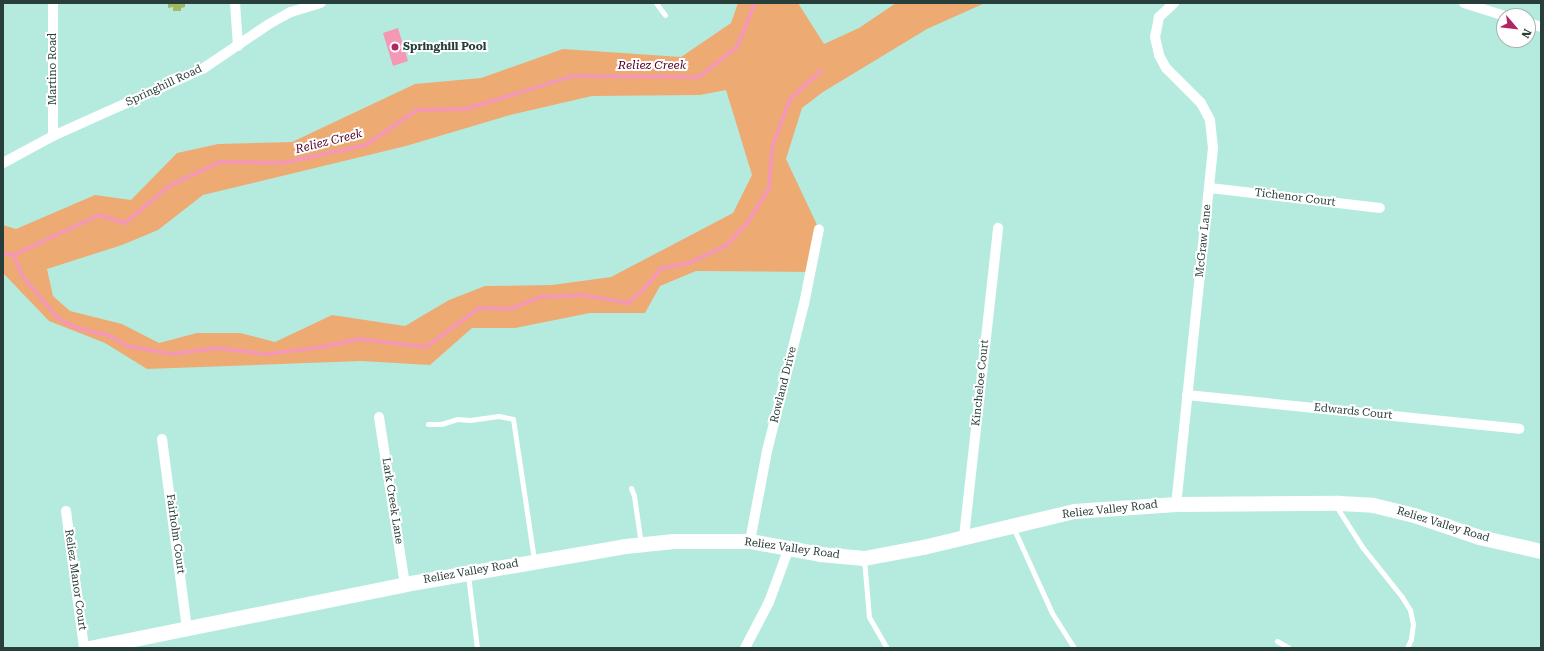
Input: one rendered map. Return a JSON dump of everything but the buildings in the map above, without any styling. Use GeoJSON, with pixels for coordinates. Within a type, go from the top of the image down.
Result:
{"type":"FeatureCollection","features":[{"type":"Feature","properties":{"kind":"main road","name":"Reliez Valley Road"},"geometry":{"type":"LineString","coordinates":[[89,648],[467,572],[642,545],[674,541],[750,541],[820,554],[864,558],[923,547],[1074,512],[1176,504],[1335,503],[1373,506],[1414,514],[1479,537],[1541,551]]}},
{"type":"Feature","properties":{"kind":"street","name":"Martino Road"},"geometry":{"type":"LineString","coordinates":[[53,3],[53,136]]}},
{"type":"Feature","properties":{"kind":"street"},"geometry":{"type":"LineString","coordinates":[[235,3],[238,46]]}},
{"type":"Feature","properties":{"kind":"street","name":"Springhill Road"},"geometry":{"type":"LineString","coordinates":[[3,163],[53,136],[204,68],[269,24],[291,12],[321,3]]}},
{"type":"Feature","properties":{"kind":"street","name":"McGraw Lane"},"geometry":{"type":"LineString","coordinates":[[1174,3],[1159,18],[1155,37],[1159,55],[1166,68],[1201,103],[1210,120],[1213,148],[1176,504]]}},
{"type":"Feature","properties":{"kind":"street"},"geometry":{"type":"LineString","coordinates":[[1464,3],[1496,13]]}},
{"type":"Feature","properties":{"kind":"street","name":"Tichenor Court"},"geometry":{"type":"LineString","coordinates":[[1210,188],[1380,208]]}},
{"type":"Feature","properties":{"kind":"street","name":"Kincheloe Court"},"geometry":{"type":"LineString","coordinates":[[964,537],[998,228]]}},
{"type":"Feature","properties":{"kind":"street","name":"Rowland Drive"},"geometry":{"type":"LineString","coordinates":[[750,541],[767,451],[804,304],[819,230]]}},
{"type":"Feature","properties":{"kind":"street","name":"Edwards Court"},"geometry":{"type":"LineString","coordinates":[[1187,395],[1519,430]]}},
{"type":"Feature","properties":{"kind":"street","name":"Lark Creek Lane"},"geometry":{"type":"LineString","coordinates":[[380,417],[404,584]]}},
{"type":"Feature","properties":{"kind":"street","name":"Fairholm Court"},"geometry":{"type":"LineString","coordinates":[[162,439],[187,628]]}},
{"type":"Feature","properties":{"kind":"street","name":"Reliez Manor Court"},"geometry":{"type":"LineString","coordinates":[[66,511],[84,648]]}},
{"type":"Feature","properties":{"kind":"street"},"geometry":{"type":"LineString","coordinates":[[745,648],[769,602],[789,548]]}},
{"type":"Feature","properties":{"kind":"lane"},"geometry":{"type":"LineString","coordinates":[[656,3],[665,15]]}},
{"type":"Feature","properties":{"kind":"lane"},"geometry":{"type":"LineString","coordinates":[[428,424],[441,424],[457,419],[470,420],[499,416],[513,419],[534,561]]}},
{"type":"Feature","properties":{"kind":"lane"},"geometry":{"type":"LineString","coordinates":[[631,488],[634,496],[642,545]]}},
{"type":"Feature","properties":{"kind":"lane"},"geometry":{"type":"LineString","coordinates":[[1335,503],[1363,548],[1402,597],[1410,610],[1413,624],[1411,640],[1406,648]]}},
{"type":"Feature","properties":{"kind":"lane"},"geometry":{"type":"LineString","coordinates":[[1012,526],[1052,613],[1074,648]]}},
{"type":"Feature","properties":{"kind":"lane"},"geometry":{"type":"LineString","coordinates":[[864,558],[869,617],[887,648]]}},
{"type":"Feature","properties":{"kind":"lane"},"geometry":{"type":"LineString","coordinates":[[467,572],[477,648]]}},
{"type":"Feature","properties":{"kind":"lane"},"geometry":{"type":"LineString","coordinates":[[1277,640],[1289,648]]}},
{"type":"Feature","properties":{"kind":"shaded area"},"geometry":{"type":"Polygon","coordinates":[[[738,3],[798,3],[824,44],[859,28],[896,3],[985,3],[927,29],[823,92],[802,108],[786,159],[819,229],[811,272],[696,271],[660,286],[645,313],[590,313],[515,328],[472,328],[430,365],[361,361],[147,369],[105,343],[49,321],[3,273],[3,225],[16,229],[95,195],[131,200],[177,153],[218,144],[292,142],[415,84],[481,78],[563,49],[681,57],[731,23],[738,3]],[[726,90],[700,95],[592,96],[510,115],[406,146],[203,195],[158,230],[122,245],[47,269],[53,296],[70,311],[122,324],[159,343],[197,333],[240,333],[275,342],[332,315],[405,326],[449,300],[485,286],[552,285],[611,277],[733,213],[752,175],[726,90]]]}},
{"type":"Feature","properties":{"kind":"shaded area","name":"Springhill Pool"},"geometry":{"type":"Polygon","coordinates":[[[398,28],[408,61],[393,66],[383,33],[398,28]]]}},
{"type":"Feature","properties":{"kind":"waterway","name":"Reliez Creek"},"geometry":{"type":"LineString","coordinates":[[3,253],[14,255],[99,215],[125,223],[171,185],[220,162],[283,163],[366,145],[417,110],[466,109],[573,76],[699,77],[737,47],[755,3]]}},
{"type":"Feature","properties":{"kind":"waterway"},"geometry":{"type":"LineString","coordinates":[[14,255],[22,275],[58,318],[77,328],[108,335],[128,346],[172,354],[217,348],[267,354],[322,347],[359,339],[426,347],[479,308],[510,309],[541,297],[583,295],[628,303],[644,289],[662,268],[689,263],[726,246],[748,222],[769,189],[772,148],[790,99],[821,71]]}},
{"type":"Feature","properties":{"kind":"place","name":"Springhill Pool"},"geometry":{"type":"Point","coordinates":[395,47]}}]}
